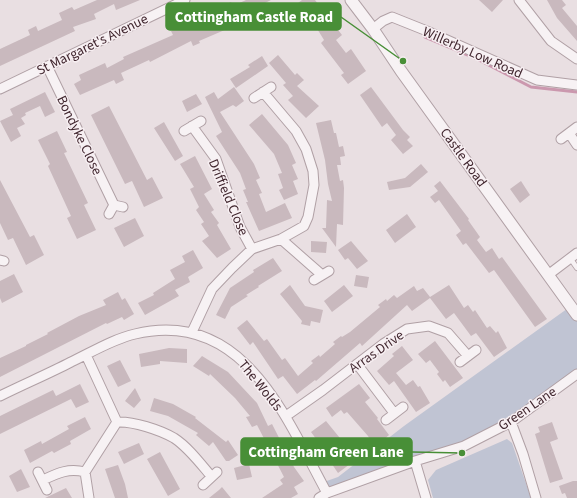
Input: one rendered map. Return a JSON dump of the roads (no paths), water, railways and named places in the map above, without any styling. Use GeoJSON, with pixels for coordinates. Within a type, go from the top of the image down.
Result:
{"type":"FeatureCollection","features":[{"type":"Feature","properties":{"kind":"street","name":"St Margaret's Avenue"},"geometry":{"type":"LineString","coordinates":[[0,89],[185,0]]}},
{"type":"Feature","properties":{"kind":"street","name":"Castle Road"},"geometry":{"type":"LineString","coordinates":[[351,0],[577,315]]}},
{"type":"Feature","properties":{"kind":"street"},"geometry":{"type":"LineString","coordinates":[[521,1],[551,41],[577,59]]}},
{"type":"Feature","properties":{"kind":"street","name":"Willerby Low Road"},"geometry":{"type":"LineString","coordinates":[[373,29],[382,21],[392,17],[427,31],[536,80],[577,85]]}},
{"type":"Feature","properties":{"kind":"street","name":"Bondyke Close"},"geometry":{"type":"LineString","coordinates":[[47,66],[118,206],[109,214]]}},
{"type":"Feature","properties":{"kind":"street"},"geometry":{"type":"LineString","coordinates":[[192,332],[212,289],[252,249],[281,238],[304,226],[308,217],[314,185],[313,171],[306,149],[296,131],[267,89],[254,98]]}},
{"type":"Feature","properties":{"kind":"street"},"geometry":{"type":"LineString","coordinates":[[184,131],[201,121]]}},
{"type":"Feature","properties":{"kind":"street","name":"Driffield Close"},"geometry":{"type":"LineString","coordinates":[[192,126],[216,160],[240,227],[252,249]]}},
{"type":"Feature","properties":{"kind":"street"},"geometry":{"type":"LineString","coordinates":[[560,139],[577,127]]}},
{"type":"Feature","properties":{"kind":"street"},"geometry":{"type":"LineString","coordinates":[[569,134],[577,145]]}},
{"type":"Feature","properties":{"kind":"street"},"geometry":{"type":"LineString","coordinates":[[281,238],[322,275]]}},
{"type":"Feature","properties":{"kind":"street"},"geometry":{"type":"LineString","coordinates":[[548,275],[574,256]]}},
{"type":"Feature","properties":{"kind":"street","name":"Arras Drive"},"geometry":{"type":"LineString","coordinates":[[286,416],[407,329],[429,326],[448,333],[468,356]]}},
{"type":"Feature","properties":{"kind":"street","name":"The Wolds"},"geometry":{"type":"LineString","coordinates":[[0,396],[134,334],[157,330],[192,332],[216,341],[234,352],[265,386],[286,416],[323,495]]}},
{"type":"Feature","properties":{"kind":"street"},"geometry":{"type":"LineString","coordinates":[[460,362],[476,350]]}},
{"type":"Feature","properties":{"kind":"street"},"geometry":{"type":"LineString","coordinates":[[86,355],[117,422]]}},
{"type":"Feature","properties":{"kind":"street"},"geometry":{"type":"LineString","coordinates":[[357,364],[394,413]]}},
{"type":"Feature","properties":{"kind":"street","name":"Green Lane"},"geometry":{"type":"LineString","coordinates":[[323,495],[415,461],[464,446],[511,422],[577,374]]}},
{"type":"Feature","properties":{"kind":"street"},"geometry":{"type":"LineString","coordinates":[[386,420],[403,407]]}},
{"type":"Feature","properties":{"kind":"street"},"geometry":{"type":"LineString","coordinates":[[117,422],[126,421],[174,438],[214,474],[203,485]]}},
{"type":"Feature","properties":{"kind":"street"},"geometry":{"type":"LineString","coordinates":[[89,498],[85,472],[117,422]]}},
{"type":"Feature","properties":{"kind":"street"},"geometry":{"type":"LineString","coordinates":[[511,422],[524,454],[536,498]]}},
{"type":"Feature","properties":{"kind":"street"},"geometry":{"type":"LineString","coordinates":[[415,461],[426,498]]}},
{"type":"Feature","properties":{"kind":"street"},"geometry":{"type":"LineString","coordinates":[[43,480],[65,470],[74,469],[85,472]]}},
{"type":"Feature","properties":{"kind":"street"},"geometry":{"type":"LineString","coordinates":[[38,472],[47,490]]}},
{"type":"Feature","properties":{"kind":"lane"},"geometry":{"type":"LineString","coordinates":[[574,256],[577,268]]}},
{"type":"Feature","properties":{"kind":"waterway"},"geometry":{"type":"LineString","coordinates":[[425,37],[475,58],[531,87],[577,92]]}},
{"type":"Feature","properties":{"kind":"place","name":"Cottingham Castle Road"},"geometry":{"type":"Point","coordinates":[403,61]}},
{"type":"Feature","properties":{"kind":"place","name":"Cottingham Green Lane"},"geometry":{"type":"Point","coordinates":[462,453]}}]}
